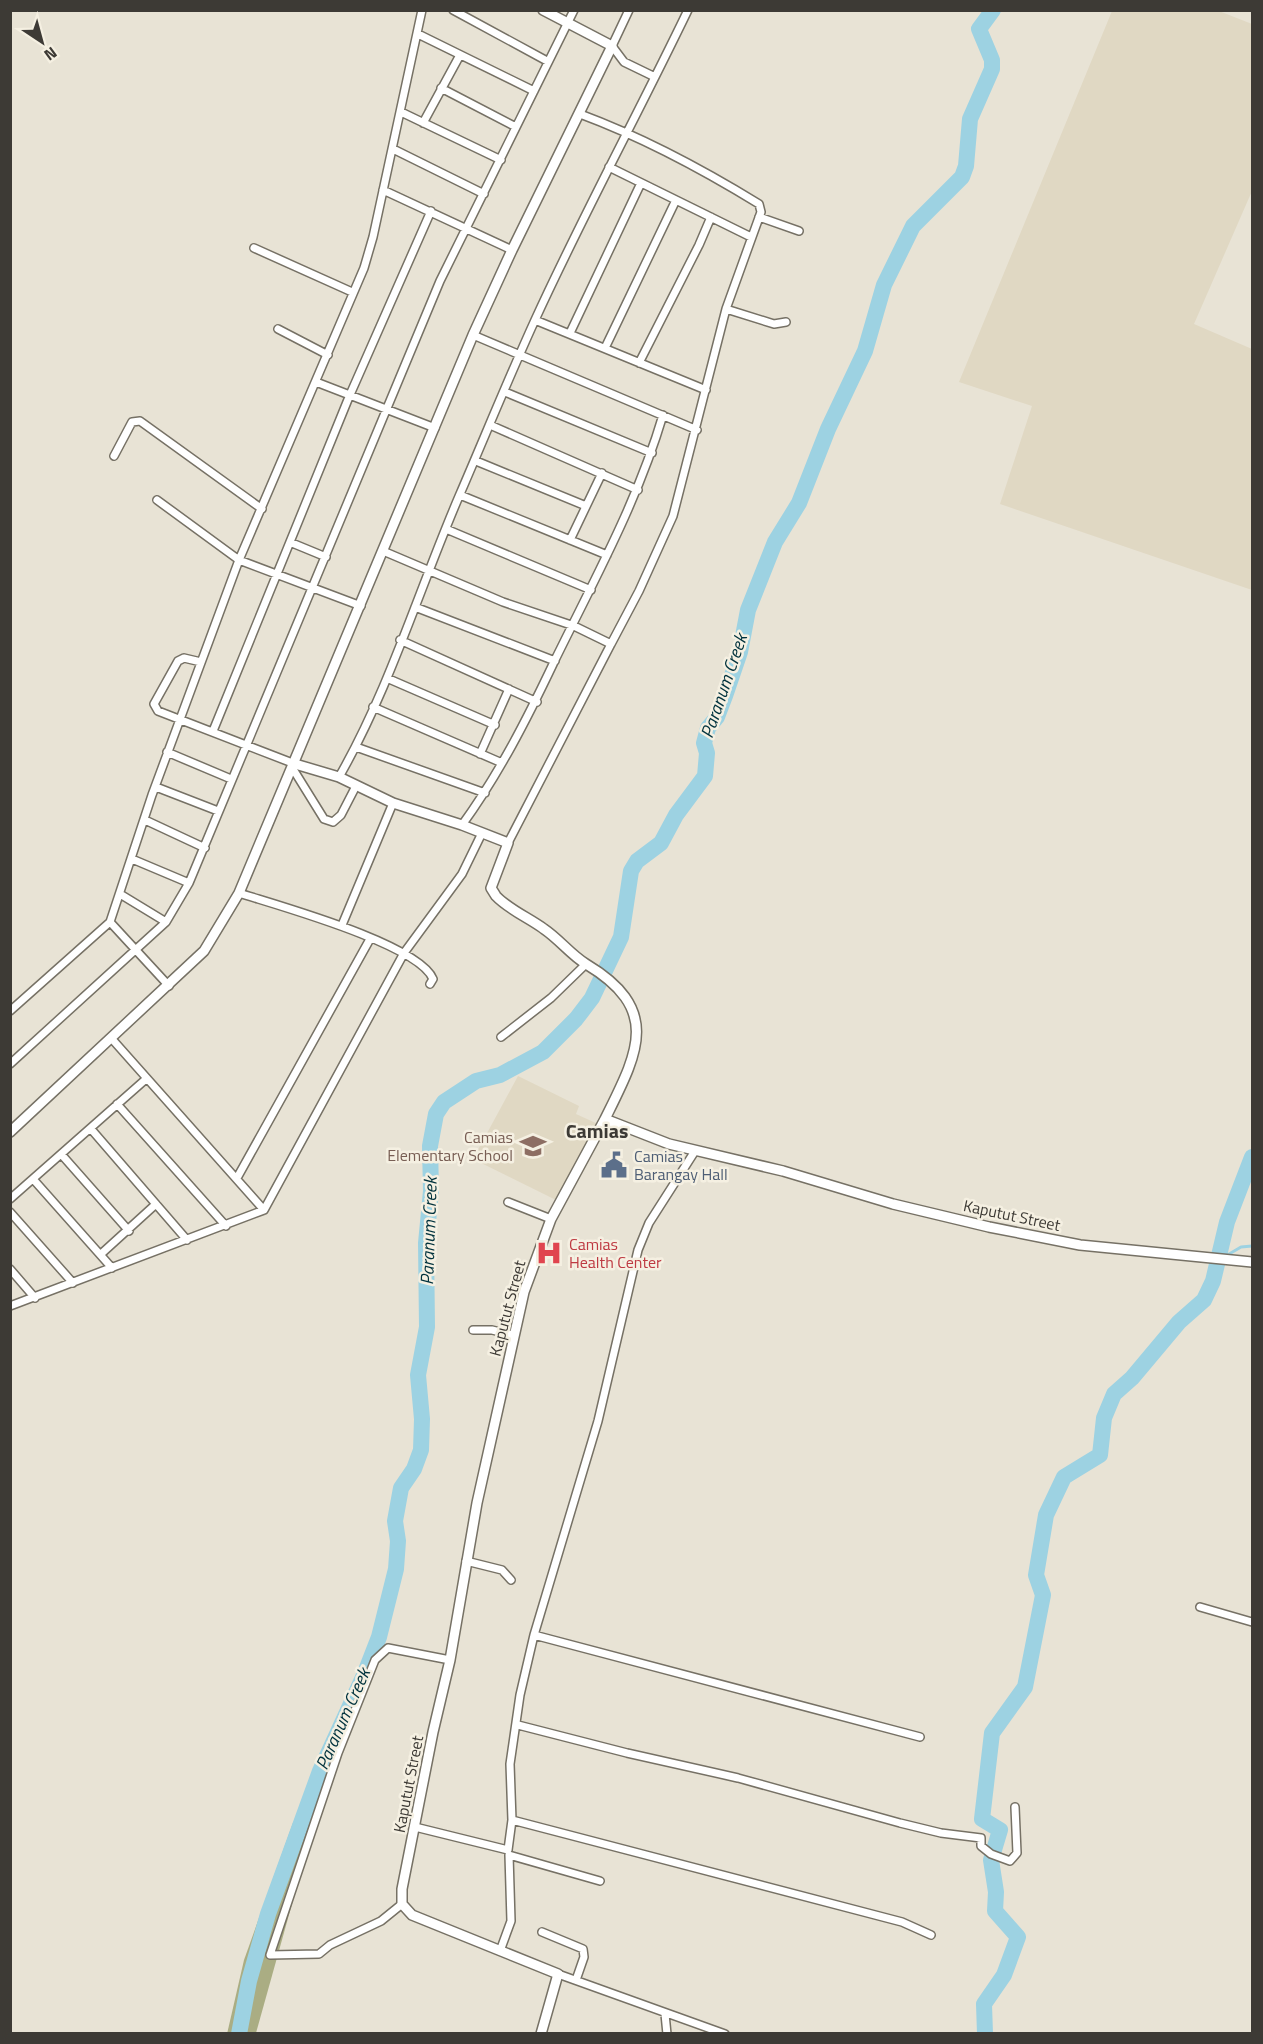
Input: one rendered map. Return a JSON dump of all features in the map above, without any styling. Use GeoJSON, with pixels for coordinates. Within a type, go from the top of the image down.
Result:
{"type":"FeatureCollection","features":[{"type":"Feature","properties":{"kind":"street"},"geometry":{"type":"LineString","coordinates":[[10,1011],[110,922],[167,752],[239,560],[328,355],[370,247],[422,10]]}},
{"type":"Feature","properties":{"kind":"street"},"geometry":{"type":"LineString","coordinates":[[453,10],[547,61]]}},
{"type":"Feature","properties":{"kind":"street"},"geometry":{"type":"LineString","coordinates":[[543,10],[612,46],[624,62],[655,77]]}},
{"type":"Feature","properties":{"kind":"street"},"geometry":{"type":"LineString","coordinates":[[10,1064],[166,922],[189,883],[440,281],[574,10]]}},
{"type":"Feature","properties":{"kind":"street"},"geometry":{"type":"LineString","coordinates":[[10,1131],[112,1039],[204,951],[239,893],[473,335],[512,250],[630,10]]}},
{"type":"Feature","properties":{"kind":"street"},"geometry":{"type":"LineString","coordinates":[[339,777],[388,679],[400,640],[535,320],[626,131],[688,10]]}},
{"type":"Feature","properties":{"kind":"street"},"geometry":{"type":"LineString","coordinates":[[418,34],[534,91]]}},
{"type":"Feature","properties":{"kind":"street"},"geometry":{"type":"LineString","coordinates":[[423,123],[460,55]]}},
{"type":"Feature","properties":{"kind":"street"},"geometry":{"type":"LineString","coordinates":[[441,88],[516,127]]}},
{"type":"Feature","properties":{"kind":"street"},"geometry":{"type":"LineString","coordinates":[[401,112],[501,160]]}},
{"type":"Feature","properties":{"kind":"street"},"geometry":{"type":"LineString","coordinates":[[580,114],[626,131],[759,204],[759,218],[726,309],[697,430],[673,516],[639,591],[508,843],[491,888],[496,896],[550,933],[590,966],[610,979],[629,1006],[637,1025],[638,1039],[631,1066],[605,1119]]}},
{"type":"Feature","properties":{"kind":"street"},"geometry":{"type":"LineString","coordinates":[[393,149],[484,194]]}},
{"type":"Feature","properties":{"kind":"street"},"geometry":{"type":"LineString","coordinates":[[609,167],[751,237]]}},
{"type":"Feature","properties":{"kind":"street"},"geometry":{"type":"LineString","coordinates":[[570,333],[641,183]]}},
{"type":"Feature","properties":{"kind":"street"},"geometry":{"type":"LineString","coordinates":[[383,190],[468,227],[512,250]]}},
{"type":"Feature","properties":{"kind":"street"},"geometry":{"type":"LineString","coordinates":[[605,348],[676,200]]}},
{"type":"Feature","properties":{"kind":"street"},"geometry":{"type":"LineString","coordinates":[[213,731],[276,573],[292,543],[350,397],[431,211]]}},
{"type":"Feature","properties":{"kind":"street"},"geometry":{"type":"LineString","coordinates":[[639,363],[711,217]]}},
{"type":"Feature","properties":{"kind":"street"},"geometry":{"type":"LineString","coordinates":[[759,218],[799,231]]}},
{"type":"Feature","properties":{"kind":"street"},"geometry":{"type":"LineString","coordinates":[[254,248],[352,292]]}},
{"type":"Feature","properties":{"kind":"street"},"geometry":{"type":"LineString","coordinates":[[726,309],[774,324],[786,322]]}},
{"type":"Feature","properties":{"kind":"street"},"geometry":{"type":"LineString","coordinates":[[535,320],[706,390]]}},
{"type":"Feature","properties":{"kind":"street"},"geometry":{"type":"LineString","coordinates":[[278,329],[328,355]]}},
{"type":"Feature","properties":{"kind":"street"},"geometry":{"type":"LineString","coordinates":[[473,335],[697,430]]}},
{"type":"Feature","properties":{"kind":"street"},"geometry":{"type":"LineString","coordinates":[[316,382],[435,428]]}},
{"type":"Feature","properties":{"kind":"street"},"geometry":{"type":"LineString","coordinates":[[505,392],[652,453]]}},
{"type":"Feature","properties":{"kind":"street"},"geometry":{"type":"LineString","coordinates":[[462,825],[485,794],[537,702],[638,490],[663,415]]}},
{"type":"Feature","properties":{"kind":"street"},"geometry":{"type":"LineString","coordinates":[[114,456],[132,422],[140,421],[262,509]]}},
{"type":"Feature","properties":{"kind":"street"},"geometry":{"type":"LineString","coordinates":[[490,426],[638,490]]}},
{"type":"Feature","properties":{"kind":"street"},"geometry":{"type":"LineString","coordinates":[[476,460],[586,506]]}},
{"type":"Feature","properties":{"kind":"street"},"geometry":{"type":"LineString","coordinates":[[570,540],[602,473]]}},
{"type":"Feature","properties":{"kind":"street"},"geometry":{"type":"LineString","coordinates":[[460,495],[607,555]]}},
{"type":"Feature","properties":{"kind":"street"},"geometry":{"type":"LineString","coordinates":[[157,500],[239,560],[361,606]]}},
{"type":"Feature","properties":{"kind":"street"},"geometry":{"type":"LineString","coordinates":[[446,529],[591,590]]}},
{"type":"Feature","properties":{"kind":"street"},"geometry":{"type":"LineString","coordinates":[[292,543],[326,557]]}},
{"type":"Feature","properties":{"kind":"street"},"geometry":{"type":"LineString","coordinates":[[383,551],[503,602],[574,626],[611,644]]}},
{"type":"Feature","properties":{"kind":"street"},"geometry":{"type":"LineString","coordinates":[[415,607],[555,661]]}},
{"type":"Feature","properties":{"kind":"street"},"geometry":{"type":"LineString","coordinates":[[400,640],[537,702]]}},
{"type":"Feature","properties":{"kind":"street"},"geometry":{"type":"LineString","coordinates":[[201,662],[184,658],[178,661],[154,704],[158,711],[213,731],[294,766],[339,777],[393,803],[462,825],[508,843]]}},
{"type":"Feature","properties":{"kind":"street"},"geometry":{"type":"LineString","coordinates":[[388,679],[495,724]]}},
{"type":"Feature","properties":{"kind":"street"},"geometry":{"type":"LineString","coordinates":[[480,754],[509,689]]}},
{"type":"Feature","properties":{"kind":"street"},"geometry":{"type":"LineString","coordinates":[[373,707],[502,764]]}},
{"type":"Feature","properties":{"kind":"street"},"geometry":{"type":"LineString","coordinates":[[356,747],[485,794]]}},
{"type":"Feature","properties":{"kind":"street"},"geometry":{"type":"LineString","coordinates":[[167,752],[231,778]]}},
{"type":"Feature","properties":{"kind":"street"},"geometry":{"type":"LineString","coordinates":[[294,766],[304,790],[324,819],[333,822],[341,815],[356,786]]}},
{"type":"Feature","properties":{"kind":"street"},"geometry":{"type":"LineString","coordinates":[[156,787],[218,811]]}},
{"type":"Feature","properties":{"kind":"street"},"geometry":{"type":"LineString","coordinates":[[342,925],[393,803]]}},
{"type":"Feature","properties":{"kind":"street"},"geometry":{"type":"LineString","coordinates":[[145,820],[205,848]]}},
{"type":"Feature","properties":{"kind":"street"},"geometry":{"type":"LineString","coordinates":[[10,1306],[264,1210],[404,953],[462,874],[482,833]]}},
{"type":"Feature","properties":{"kind":"street"},"geometry":{"type":"LineString","coordinates":[[132,859],[189,883]]}},
{"type":"Feature","properties":{"kind":"street"},"geometry":{"type":"LineString","coordinates":[[239,893],[342,925],[404,953],[430,973],[433,979],[430,984]]}},
{"type":"Feature","properties":{"kind":"street"},"geometry":{"type":"LineString","coordinates":[[120,894],[166,922]]}},
{"type":"Feature","properties":{"kind":"street"},"geometry":{"type":"LineString","coordinates":[[110,922],[169,986]]}},
{"type":"Feature","properties":{"kind":"street"},"geometry":{"type":"LineString","coordinates":[[237,1178],[370,939]]}},
{"type":"Feature","properties":{"kind":"street"},"geometry":{"type":"LineString","coordinates":[[501,1037],[590,966]]}},
{"type":"Feature","properties":{"kind":"street"},"geometry":{"type":"LineString","coordinates":[[112,1039],[264,1210]]}},
{"type":"Feature","properties":{"kind":"street"},"geometry":{"type":"LineString","coordinates":[[10,1199],[146,1079]]}},
{"type":"Feature","properties":{"kind":"street"},"geometry":{"type":"LineString","coordinates":[[117,1104],[226,1226]]}},
{"type":"Feature","properties":{"kind":"street","name":"Kaputut Street"},"geometry":{"type":"LineString","coordinates":[[402,1904],[433,1732],[450,1660],[466,1561],[524,1292],[551,1219],[605,1119],[669,1144],[989,1227],[1080,1245],[1252,1262]]}},
{"type":"Feature","properties":{"kind":"street"},"geometry":{"type":"LineString","coordinates":[[91,1129],[187,1240]]}},
{"type":"Feature","properties":{"kind":"street"},"geometry":{"type":"LineString","coordinates":[[500,1951],[511,1921],[509,1852],[513,1820],[510,1764],[518,1725],[520,1695],[534,1635],[598,1421],[624,1304],[633,1280],[638,1250],[655,1214],[695,1150]]}},
{"type":"Feature","properties":{"kind":"street"},"geometry":{"type":"LineString","coordinates":[[61,1154],[129,1231]]}},
{"type":"Feature","properties":{"kind":"street"},"geometry":{"type":"LineString","coordinates":[[33,1179],[112,1268]]}},
{"type":"Feature","properties":{"kind":"street"},"geometry":{"type":"LineString","coordinates":[[508,1202],[551,1219]]}},
{"type":"Feature","properties":{"kind":"street"},"geometry":{"type":"LineString","coordinates":[[101,1254],[129,1231],[156,1204]]}},
{"type":"Feature","properties":{"kind":"street"},"geometry":{"type":"LineString","coordinates":[[10,1212],[73,1283]]}},
{"type":"Feature","properties":{"kind":"street"},"geometry":{"type":"LineString","coordinates":[[10,1269],[35,1298]]}},
{"type":"Feature","properties":{"kind":"street"},"geometry":{"type":"LineString","coordinates":[[473,1330],[492,1329],[513,1335]]}},
{"type":"Feature","properties":{"kind":"street"},"geometry":{"type":"LineString","coordinates":[[466,1561],[502,1570],[511,1580]]}},
{"type":"Feature","properties":{"kind":"street"},"geometry":{"type":"LineString","coordinates":[[1200,1606],[1252,1622]]}},
{"type":"Feature","properties":{"kind":"street"},"geometry":{"type":"LineString","coordinates":[[534,1635],[561,1645],[920,1737]]}},
{"type":"Feature","properties":{"kind":"street"},"geometry":{"type":"LineString","coordinates":[[450,1660],[388,1648],[375,1660],[338,1753],[270,1955],[319,1954],[330,1945],[381,1921],[402,1904],[412,1915],[500,1951],[665,2014],[725,2034]]}},
{"type":"Feature","properties":{"kind":"street"},"geometry":{"type":"LineString","coordinates":[[518,1725],[627,1754],[738,1778],[941,1833],[963,1833],[981,1838],[981,1846],[991,1854],[1010,1861],[1017,1853],[1014,1807]]}},
{"type":"Feature","properties":{"kind":"street"},"geometry":{"type":"LineString","coordinates":[[513,1820],[902,1922],[932,1935]]}},
{"type":"Feature","properties":{"kind":"street"},"geometry":{"type":"LineString","coordinates":[[415,1827],[509,1852],[600,1881]]}},
{"type":"Feature","properties":{"kind":"street"},"geometry":{"type":"LineString","coordinates":[[542,1932],[583,1949],[584,1957],[576,1980]]}},
{"type":"Feature","properties":{"kind":"street"},"geometry":{"type":"LineString","coordinates":[[541,2034],[558,1974]]}},
{"type":"Feature","properties":{"kind":"street"},"geometry":{"type":"LineString","coordinates":[[665,2014],[667,2034]]}},
{"type":"Feature","properties":{"kind":"shaded area"},"geometry":{"type":"Polygon","coordinates":[[[1112,11],[1219,11],[1252,24],[1252,191],[1194,324],[1252,349],[1252,590],[1000,504],[1032,406],[959,382],[1112,11]]]}},
{"type":"Feature","properties":{"kind":"shaded area","name":"Camias Elementary School"},"geometry":{"type":"Polygon","coordinates":[[[518,1076],[579,1106],[576,1114],[598,1124],[558,1201],[473,1159],[518,1076]]]}},
{"type":"Feature","properties":{"kind":"green space"},"geometry":{"type":"Polygon","coordinates":[[[316,1818],[256,2033],[227,2034],[244,1960],[293,1823],[316,1818]]]}},
{"type":"Feature","properties":{"kind":"waterway","name":"Paranum Creek"},"geometry":{"type":"LineString","coordinates":[[239,2034],[249,1981],[268,1914],[320,1771],[379,1637],[396,1569],[398,1541],[395,1521],[401,1488],[414,1469],[421,1450],[422,1419],[418,1375],[427,1327],[426,1243],[431,1191],[430,1146],[436,1114],[444,1102],[476,1081],[500,1075],[543,1052],[576,1019],[592,998],[621,937],[631,871],[637,861],[661,843],[676,815],[705,776],[707,753],[704,743],[708,728],[717,717],[740,652],[748,610],[775,542],[799,503],[828,429],[865,351],[884,285],[913,226],[962,177],[966,166],[970,119],[992,69],[992,60],[979,29],[993,10]]}},
{"type":"Feature","properties":{"kind":"waterway"},"geometry":{"type":"LineString","coordinates":[[985,2034],[984,2004],[1004,1975],[1018,1937],[995,1911],[996,1892],[991,1860],[1000,1830],[982,1819],[992,1733],[1025,1687],[1043,1595],[1036,1575],[1046,1515],[1064,1477],[1100,1455],[1104,1418],[1114,1394],[1132,1378],[1179,1322],[1204,1300],[1213,1281],[1227,1222],[1252,1157]]}},
{"type":"Feature","properties":{"kind":"waterway"},"geometry":{"type":"LineString","coordinates":[[1224,1257],[1241,1247],[1252,1246]]}},
{"type":"Feature","properties":{"kind":"place","name":"Camias Elementary School"},"geometry":{"type":"Point","coordinates":[533,1146]}},
{"type":"Feature","properties":{"kind":"place","name":"Camias Barangay Hall"},"geometry":{"type":"Point","coordinates":[614,1165]}},
{"type":"Feature","properties":{"kind":"place","name":"Camias Health Center"},"geometry":{"type":"Point","coordinates":[549,1253]}},
{"type":"Feature","properties":{"kind":"district","name":"Camias"},"geometry":{"type":"Point","coordinates":[597,1131]}}]}
